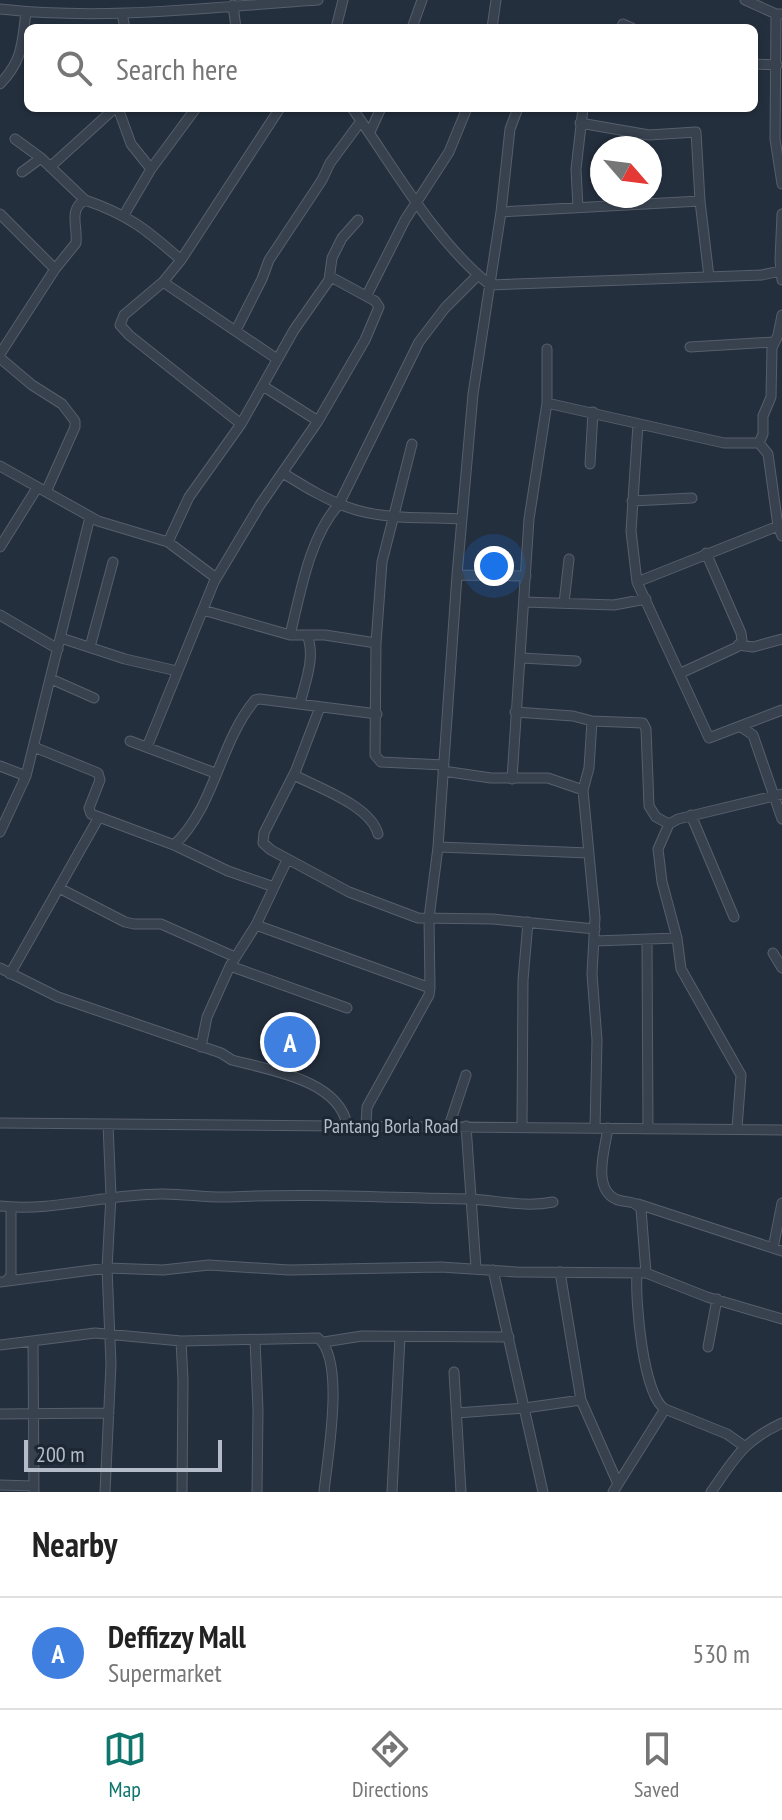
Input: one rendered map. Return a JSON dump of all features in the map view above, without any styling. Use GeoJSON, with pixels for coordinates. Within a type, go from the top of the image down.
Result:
{"type":"FeatureCollection","features":[{"type":"Feature","properties":{"kind":"street"},"geometry":{"type":"LineString","coordinates":[[0,9],[167,13],[318,0]]}},
{"type":"Feature","properties":{"kind":"street"},"geometry":{"type":"LineString","coordinates":[[337,24],[343,0]]}},
{"type":"Feature","properties":{"kind":"street"},"geometry":{"type":"LineString","coordinates":[[413,24],[422,0]]}},
{"type":"Feature","properties":{"kind":"street"},"geometry":{"type":"LineString","coordinates":[[493,24],[496,0]]}},
{"type":"Feature","properties":{"kind":"street"},"geometry":{"type":"LineString","coordinates":[[745,0],[779,14],[775,139],[782,184]]}},
{"type":"Feature","properties":{"kind":"street"},"geometry":{"type":"LineString","coordinates":[[233,5],[235,24]]}},
{"type":"Feature","properties":{"kind":"street"},"geometry":{"type":"LineString","coordinates":[[25,24],[26,12]]}},
{"type":"Feature","properties":{"kind":"street"},"geometry":{"type":"LineString","coordinates":[[122,14],[124,24]]}},
{"type":"Feature","properties":{"kind":"street"},"geometry":{"type":"LineString","coordinates":[[0,84],[10,74],[21,54],[24,29]]}},
{"type":"Feature","properties":{"kind":"street"},"geometry":{"type":"LineString","coordinates":[[758,64],[777,65]]}},
{"type":"Feature","properties":{"kind":"street"},"geometry":{"type":"LineString","coordinates":[[50,167],[112,112]]}},
{"type":"Feature","properties":{"kind":"street"},"geometry":{"type":"LineString","coordinates":[[118,112],[131,144],[151,169]]}},
{"type":"Feature","properties":{"kind":"street"},"geometry":{"type":"LineString","coordinates":[[124,215],[151,169],[193,112]]}},
{"type":"Feature","properties":{"kind":"street"},"geometry":{"type":"LineString","coordinates":[[241,424],[120,325],[124,315],[163,282],[181,260],[277,112]]}},
{"type":"Feature","properties":{"kind":"street"},"geometry":{"type":"LineString","coordinates":[[355,112],[416,204],[490,285],[781,275],[782,214]]}},
{"type":"Feature","properties":{"kind":"street"},"geometry":{"type":"LineString","coordinates":[[370,132],[379,112]]}},
{"type":"Feature","properties":{"kind":"street"},"geometry":{"type":"LineString","coordinates":[[367,295],[416,204],[449,152],[465,112]]}},
{"type":"Feature","properties":{"kind":"street"},"geometry":{"type":"LineString","coordinates":[[366,1126],[367,1107],[429,995],[429,918],[438,847],[473,394],[501,212],[510,129],[516,112]]}},
{"type":"Feature","properties":{"kind":"street"},"geometry":{"type":"LineString","coordinates":[[578,208],[576,169],[582,112]]}},
{"type":"Feature","properties":{"kind":"street"},"geometry":{"type":"LineString","coordinates":[[236,330],[269,260],[330,163],[361,121]]}},
{"type":"Feature","properties":{"kind":"street"},"geometry":{"type":"LineString","coordinates":[[580,123],[649,135],[695,131],[709,277]]}},
{"type":"Feature","properties":{"kind":"street"},"geometry":{"type":"LineString","coordinates":[[15,139],[41,158],[85,200],[141,225],[181,260]]}},
{"type":"Feature","properties":{"kind":"street"},"geometry":{"type":"LineString","coordinates":[[22,172],[41,158]]}},
{"type":"Feature","properties":{"kind":"street"},"geometry":{"type":"LineString","coordinates":[[0,547],[41,490],[75,427],[75,421],[62,404],[32,385],[0,356],[55,269],[76,243],[74,213],[85,200]]}},
{"type":"Feature","properties":{"kind":"street"},"geometry":{"type":"LineString","coordinates":[[501,212],[700,201]]}},
{"type":"Feature","properties":{"kind":"street"},"geometry":{"type":"LineString","coordinates":[[0,214],[55,269]]}},
{"type":"Feature","properties":{"kind":"street"},"geometry":{"type":"LineString","coordinates":[[168,542],[189,497],[241,424],[277,359],[331,277],[332,258],[342,238],[358,220]]}},
{"type":"Feature","properties":{"kind":"street"},"geometry":{"type":"LineString","coordinates":[[290,635],[316,541],[339,504],[419,342],[445,308],[478,275]]}},
{"type":"Feature","properties":{"kind":"street"},"geometry":{"type":"LineString","coordinates":[[147,747],[216,578],[260,505],[318,421],[376,315],[379,307],[367,295],[331,277]]}},
{"type":"Feature","properties":{"kind":"street"},"geometry":{"type":"LineString","coordinates":[[163,282],[277,359]]}},
{"type":"Feature","properties":{"kind":"street"},"geometry":{"type":"LineString","coordinates":[[759,443],[763,434],[763,416],[771,397],[771,356],[782,315]]}},
{"type":"Feature","properties":{"kind":"street"},"geometry":{"type":"LineString","coordinates":[[690,347],[778,338]]}},
{"type":"Feature","properties":{"kind":"street"},"geometry":{"type":"LineString","coordinates":[[512,779],[529,519],[547,403],[547,349]]}},
{"type":"Feature","properties":{"kind":"street"},"geometry":{"type":"LineString","coordinates":[[263,386],[318,421]]}},
{"type":"Feature","properties":{"kind":"street"},"geometry":{"type":"LineString","coordinates":[[547,403],[724,443],[759,443]]}},
{"type":"Feature","properties":{"kind":"street"},"geometry":{"type":"LineString","coordinates":[[590,464],[593,412]]}},
{"type":"Feature","properties":{"kind":"street"},"geometry":{"type":"LineString","coordinates":[[638,424],[632,501],[637,582],[709,738],[782,710]]}},
{"type":"Feature","properties":{"kind":"street"},"geometry":{"type":"LineString","coordinates":[[637,582],[706,553],[780,531],[768,454],[759,443]]}},
{"type":"Feature","properties":{"kind":"street"},"geometry":{"type":"LineString","coordinates":[[412,444],[382,562],[376,643],[376,760],[512,779],[548,778],[573,784],[583,790]]}},
{"type":"Feature","properties":{"kind":"street"},"geometry":{"type":"LineString","coordinates":[[0,466],[90,517],[168,542],[216,578]]}},
{"type":"Feature","properties":{"kind":"street"},"geometry":{"type":"LineString","coordinates":[[283,473],[352,509],[462,519]]}},
{"type":"Feature","properties":{"kind":"street"},"geometry":{"type":"LineString","coordinates":[[632,501],[692,498]]}},
{"type":"Feature","properties":{"kind":"street"},"geometry":{"type":"LineString","coordinates":[[0,832],[26,776],[90,517]]}},
{"type":"Feature","properties":{"kind":"street"},"geometry":{"type":"LineString","coordinates":[[681,673],[742,641],[706,553]]}},
{"type":"Feature","properties":{"kind":"street"},"geometry":{"type":"LineString","coordinates":[[564,603],[569,559]]}},
{"type":"Feature","properties":{"kind":"street"},"geometry":{"type":"LineString","coordinates":[[90,647],[113,562]]}},
{"type":"Feature","properties":{"kind":"street"},"geometry":{"type":"LineString","coordinates":[[457,575],[526,576]]}},
{"type":"Feature","properties":{"kind":"street"},"geometry":{"type":"LineString","coordinates":[[524,602],[620,605],[646,599]]}},
{"type":"Feature","properties":{"kind":"street"},"geometry":{"type":"LineString","coordinates":[[203,610],[290,635],[325,635],[376,643]]}},
{"type":"Feature","properties":{"kind":"street"},"geometry":{"type":"LineString","coordinates":[[0,615],[58,649]]}},
{"type":"Feature","properties":{"kind":"street"},"geometry":{"type":"LineString","coordinates":[[300,704],[311,656],[312,646],[307,635]]}},
{"type":"Feature","properties":{"kind":"street"},"geometry":{"type":"LineString","coordinates":[[61,638],[125,659],[177,671]]}},
{"type":"Feature","properties":{"kind":"street"},"geometry":{"type":"LineString","coordinates":[[738,645],[753,647],[782,639]]}},
{"type":"Feature","properties":{"kind":"street"},"geometry":{"type":"LineString","coordinates":[[522,658],[576,661]]}},
{"type":"Feature","properties":{"kind":"street"},"geometry":{"type":"LineString","coordinates":[[51,679],[94,698]]}},
{"type":"Feature","properties":{"kind":"street"},"geometry":{"type":"LineString","coordinates":[[174,845],[193,825],[215,773],[255,700],[377,714]]}},
{"type":"Feature","properties":{"kind":"street"},"geometry":{"type":"LineString","coordinates":[[320,707],[294,775],[264,833],[263,843],[287,860],[360,897],[418,918],[452,916],[595,929]]}},
{"type":"Feature","properties":{"kind":"street"},"geometry":{"type":"LineString","coordinates":[[515,712],[643,723],[646,729],[649,806],[656,817],[669,824]]}},
{"type":"Feature","properties":{"kind":"street"},"geometry":{"type":"LineString","coordinates":[[592,721],[589,768],[583,790],[595,929],[592,974],[597,1040],[595,1128]]}},
{"type":"Feature","properties":{"kind":"street"},"geometry":{"type":"LineString","coordinates":[[741,727],[753,735],[778,796],[782,819]]}},
{"type":"Feature","properties":{"kind":"street"},"geometry":{"type":"LineString","coordinates":[[130,741],[215,773]]}},
{"type":"Feature","properties":{"kind":"street"},"geometry":{"type":"LineString","coordinates":[[34,747],[98,773],[100,780],[88,812],[274,887]]}},
{"type":"Feature","properties":{"kind":"street"},"geometry":{"type":"LineString","coordinates":[[0,766],[26,776]]}},
{"type":"Feature","properties":{"kind":"street"},"geometry":{"type":"LineString","coordinates":[[294,775],[368,816],[375,823],[378,834]]}},
{"type":"Feature","properties":{"kind":"street"},"geometry":{"type":"LineString","coordinates":[[737,1128],[741,1075],[681,969],[658,849],[669,824],[691,815],[778,796]]}},
{"type":"Feature","properties":{"kind":"street"},"geometry":{"type":"LineString","coordinates":[[691,815],[734,917]]}},
{"type":"Feature","properties":{"kind":"street"},"geometry":{"type":"LineString","coordinates":[[10,974],[99,817]]}},
{"type":"Feature","properties":{"kind":"street"},"geometry":{"type":"LineString","coordinates":[[438,847],[589,853]]}},
{"type":"Feature","properties":{"kind":"street"},"geometry":{"type":"LineString","coordinates":[[201,1047],[207,1017],[287,860]]}},
{"type":"Feature","properties":{"kind":"street"},"geometry":{"type":"LineString","coordinates":[[59,888],[125,922],[161,924],[233,961],[347,1008]]}},
{"type":"Feature","properties":{"kind":"street"},"geometry":{"type":"LineString","coordinates":[[522,1127],[523,980],[528,922]]}},
{"type":"Feature","properties":{"kind":"street"},"geometry":{"type":"LineString","coordinates":[[256,925],[430,988]]}},
{"type":"Feature","properties":{"kind":"street"},"geometry":{"type":"LineString","coordinates":[[595,941],[677,938]]}},
{"type":"Feature","properties":{"kind":"street"},"geometry":{"type":"LineString","coordinates":[[647,940],[648,1129]]}},
{"type":"Feature","properties":{"kind":"street"},"geometry":{"type":"LineString","coordinates":[[773,953],[782,968]]}},
{"type":"Feature","properties":{"kind":"street"},"geometry":{"type":"LineString","coordinates":[[0,968],[58,997],[221,1053],[232,1060],[284,1075],[327,1093],[342,1107],[347,1125]]}},
{"type":"Feature","properties":{"kind":"street"},"geometry":{"type":"LineString","coordinates":[[449,1126],[466,1075]]}},
{"type":"Feature","properties":{"kind":"street","name":"Pantang Borla Road"},"geometry":{"type":"LineString","coordinates":[[0,1123],[782,1130]]}},
{"type":"Feature","properties":{"kind":"street"},"geometry":{"type":"LineString","coordinates":[[105,1492],[109,1413],[110,1289],[107,1268],[111,1196],[108,1124]]}},
{"type":"Feature","properties":{"kind":"street"},"geometry":{"type":"LineString","coordinates":[[466,1126],[476,1268]]}},
{"type":"Feature","properties":{"kind":"street"},"geometry":{"type":"LineString","coordinates":[[608,1128],[601,1175],[605,1190],[615,1199],[778,1249],[782,1203]]}},
{"type":"Feature","properties":{"kind":"street"},"geometry":{"type":"LineString","coordinates":[[3,1282],[11,1276],[5,1207],[162,1193],[231,1197],[310,1194],[471,1199],[520,1205],[553,1202]]}},
{"type":"Feature","properties":{"kind":"street"},"geometry":{"type":"LineString","coordinates":[[638,1204],[641,1209],[642,1273],[636,1307],[655,1401],[665,1409],[727,1434],[744,1446]]}},
{"type":"Feature","properties":{"kind":"street"},"geometry":{"type":"LineString","coordinates":[[3,1282],[107,1268],[163,1270],[222,1265],[289,1270],[476,1268],[642,1273],[782,1319]]}},
{"type":"Feature","properties":{"kind":"street"},"geometry":{"type":"LineString","coordinates":[[493,1270],[543,1492]]}},
{"type":"Feature","properties":{"kind":"street"},"geometry":{"type":"LineString","coordinates":[[560,1272],[581,1400],[616,1488]]}},
{"type":"Feature","properties":{"kind":"street"},"geometry":{"type":"LineString","coordinates":[[708,1347],[717,1299]]}},
{"type":"Feature","properties":{"kind":"street"},"geometry":{"type":"LineString","coordinates":[[0,1345],[59,1336],[109,1334],[181,1341],[314,1336],[324,1342],[330,1355],[332,1412],[324,1492]]}},
{"type":"Feature","properties":{"kind":"street"},"geometry":{"type":"LineString","coordinates":[[324,1342],[358,1336],[509,1337]]}},
{"type":"Feature","properties":{"kind":"street"},"geometry":{"type":"LineString","coordinates":[[392,1492],[400,1337]]}},
{"type":"Feature","properties":{"kind":"street"},"geometry":{"type":"LineString","coordinates":[[255,1340],[257,1492]]}},
{"type":"Feature","properties":{"kind":"street"},"geometry":{"type":"LineString","coordinates":[[0,1485],[34,1489],[33,1341]]}},
{"type":"Feature","properties":{"kind":"street"},"geometry":{"type":"LineString","coordinates":[[181,1341],[182,1492]]}},
{"type":"Feature","properties":{"kind":"street"},"geometry":{"type":"LineString","coordinates":[[454,1372],[461,1492]]}},
{"type":"Feature","properties":{"kind":"street"},"geometry":{"type":"LineString","coordinates":[[457,1413],[581,1400]]}},
{"type":"Feature","properties":{"kind":"street"},"geometry":{"type":"LineString","coordinates":[[616,1488],[665,1409]]}},
{"type":"Feature","properties":{"kind":"street"},"geometry":{"type":"LineString","coordinates":[[0,1414],[109,1413]]}},
{"type":"Feature","properties":{"kind":"street"},"geometry":{"type":"LineString","coordinates":[[711,1492],[744,1446],[754,1437],[782,1423]]}},
{"type":"Feature","properties":{"kind":"place","name":"Deffizzy Mall"},"geometry":{"type":"Point","coordinates":[290,1042]}}]}
